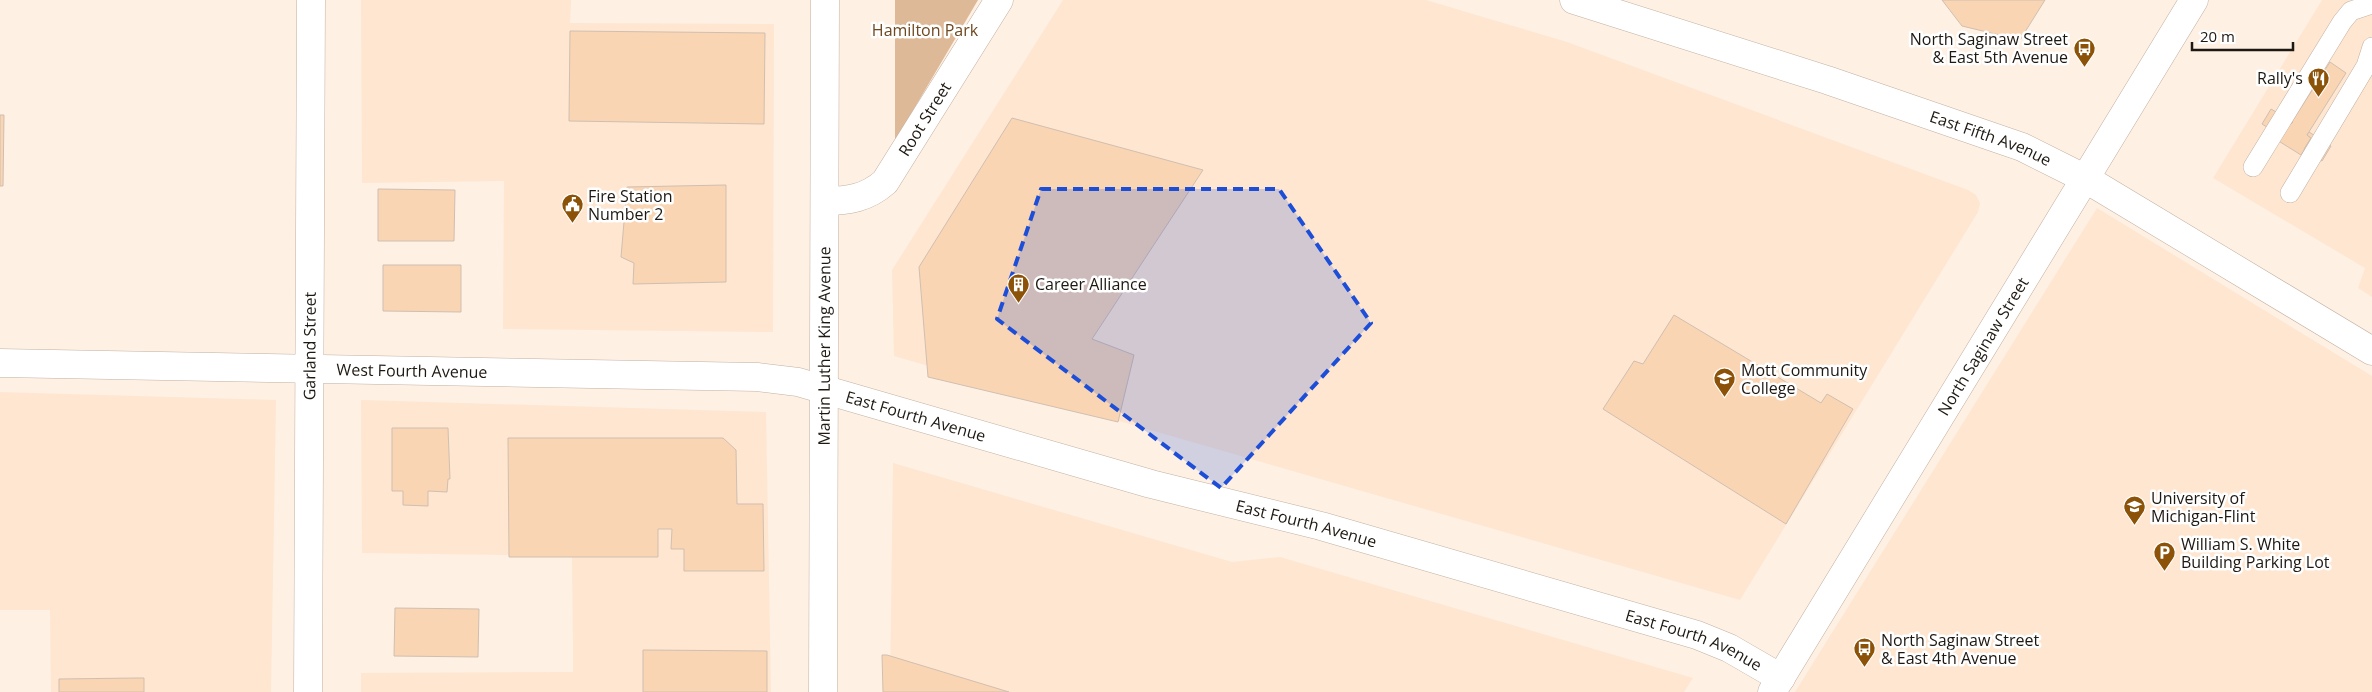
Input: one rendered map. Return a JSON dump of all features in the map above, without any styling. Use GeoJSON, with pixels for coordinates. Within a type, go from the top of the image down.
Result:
{"type":"FeatureCollection","features":[{"type":"Feature","properties":{"kind":"street","name":"Garland Street"},"geometry":{"type":"LineString","coordinates":[[308,692],[311,0]]}},
{"type":"Feature","properties":{"kind":"street","name":"Martin Luther King Avenue"},"geometry":{"type":"LineString","coordinates":[[823,692],[825,0]]}},
{"type":"Feature","properties":{"kind":"street","name":"Root Street"},"geometry":{"type":"LineString","coordinates":[[825,201],[860,198],[877,190],[885,182],[999,0]]}},
{"type":"Feature","properties":{"kind":"street","name":"North Saginaw Street"},"geometry":{"type":"LineString","coordinates":[[1777,685],[2194,0]]}},
{"type":"Feature","properties":{"kind":"street","name":"East Fifth Avenue"},"geometry":{"type":"LineString","coordinates":[[1590,2],[1999,138],[2045,158],[2086,179],[2372,351]]}},
{"type":"Feature","properties":{"kind":"street","name":"West Fourth Avenue"},"geometry":{"type":"LineString","coordinates":[[0,363],[757,377],[798,382],[824,389]]}},
{"type":"Feature","properties":{"kind":"street","name":"East Fourth Avenue"},"geometry":{"type":"LineString","coordinates":[[824,389],[1151,484],[1321,526],[1697,635],[1729,648],[1777,685]]}},
{"type":"Feature","properties":{"kind":"lane"},"geometry":{"type":"LineString","coordinates":[[2253,167],[2342,22],[2351,11],[2372,4]]}},
{"type":"Feature","properties":{"kind":"lane"},"geometry":{"type":"LineString","coordinates":[[2290,193],[2366,66],[2372,47]]}},
{"type":"Feature","properties":{"kind":"highlighted area"},"geometry":{"type":"Polygon","coordinates":[[[1041,189],[1279,189],[1371,323],[1221,488],[997,319],[1041,189]]]}},
{"type":"Feature","properties":{"kind":"shaded area"},"geometry":{"type":"Polygon","coordinates":[[[361,0],[571,0],[570,23],[774,24],[773,332],[503,329],[504,181],[362,183],[361,0]]]}},
{"type":"Feature","properties":{"kind":"shaded area"},"geometry":{"type":"Polygon","coordinates":[[[1063,0],[1426,0],[1567,42],[1968,190],[1976,195],[1980,203],[1978,212],[1740,600],[894,356],[892,270],[1063,0]]]}},
{"type":"Feature","properties":{"kind":"shaded area"},"geometry":{"type":"Polygon","coordinates":[[[2322,0],[2372,0],[2372,297],[2358,288],[2365,268],[2213,178],[2322,0]]]}},
{"type":"Feature","properties":{"kind":"shaded area","name":"University of Michigan-Flint"},"geometry":{"type":"Polygon","coordinates":[[[2097,208],[2372,376],[2372,692],[1795,692],[2097,208]]]}},
{"type":"Feature","properties":{"kind":"shaded area"},"geometry":{"type":"Polygon","coordinates":[[[0,392],[276,400],[271,692],[51,692],[50,610],[0,610],[0,392]]]}},
{"type":"Feature","properties":{"kind":"shaded area"},"geometry":{"type":"Polygon","coordinates":[[[361,400],[766,412],[771,692],[361,692],[361,673],[573,672],[573,647],[572,556],[362,553],[361,400]]]}},
{"type":"Feature","properties":{"kind":"shaded area"},"geometry":{"type":"Polygon","coordinates":[[[893,463],[1232,562],[1280,557],[1693,678],[1684,692],[890,692],[893,463]]]}},
{"type":"Feature","properties":{"kind":"green space","name":"Hamilton Park"},"geometry":{"type":"Polygon","coordinates":[[[895,0],[978,0],[895,141],[895,0]]]}},
{"type":"Feature","properties":{"kind":"building"},"geometry":{"type":"Polygon","coordinates":[[[1942,0],[2045,0],[2020,40],[1962,26],[1942,0]]]}},
{"type":"Feature","properties":{"kind":"building"},"geometry":{"type":"Polygon","coordinates":[[[570,31],[765,33],[764,124],[569,121],[570,31]]]}},
{"type":"Feature","properties":{"kind":"building","name":"Rally's"},"geometry":{"type":"Polygon","coordinates":[[[2330,62],[2346,73],[2307,135],[2311,138],[2301,155],[2277,140],[2287,123],[2290,125],[2330,62]]]}},
{"type":"Feature","properties":{"kind":"building"},"geometry":{"type":"Polygon","coordinates":[[[2271,109],[2293,122],[2290,125],[2287,123],[2280,135],[2262,124],[2271,109]]]}},
{"type":"Feature","properties":{"kind":"building"},"geometry":{"type":"Polygon","coordinates":[[[0,115],[4,115],[3,186],[0,186],[0,115]]]}},
{"type":"Feature","properties":{"kind":"building","name":"Career Alliance"},"geometry":{"type":"Polygon","coordinates":[[[1012,118],[1203,170],[1092,339],[1134,355],[1118,422],[928,377],[919,267],[1012,118]]]}},
{"type":"Feature","properties":{"kind":"building"},"geometry":{"type":"Polygon","coordinates":[[[2309,132],[2331,146],[2322,161],[2304,149],[2311,138],[2307,135],[2309,132]]]}},
{"type":"Feature","properties":{"kind":"building"},"geometry":{"type":"Polygon","coordinates":[[[726,185],[726,282],[633,284],[634,263],[621,257],[627,187],[726,185]]]}},
{"type":"Feature","properties":{"kind":"building"},"geometry":{"type":"Polygon","coordinates":[[[378,189],[455,190],[454,241],[378,241],[378,189]]]}},
{"type":"Feature","properties":{"kind":"building"},"geometry":{"type":"Polygon","coordinates":[[[383,265],[461,265],[461,312],[383,311],[383,265]]]}},
{"type":"Feature","properties":{"kind":"building","name":"Mott Community College"},"geometry":{"type":"Polygon","coordinates":[[[1674,315],[1821,403],[1827,394],[1853,409],[1786,524],[1603,409],[1634,361],[1643,364],[1674,315]]]}},
{"type":"Feature","properties":{"kind":"building"},"geometry":{"type":"Polygon","coordinates":[[[392,428],[448,428],[450,479],[448,479],[447,492],[428,491],[428,506],[403,505],[403,491],[392,491],[392,428]]]}},
{"type":"Feature","properties":{"kind":"building"},"geometry":{"type":"Polygon","coordinates":[[[508,438],[723,438],[736,450],[737,504],[763,504],[764,571],[684,571],[684,549],[671,549],[672,529],[658,529],[658,557],[509,557],[508,438]]]}},
{"type":"Feature","properties":{"kind":"building"},"geometry":{"type":"Polygon","coordinates":[[[395,608],[479,609],[478,657],[394,656],[395,608]]]}},
{"type":"Feature","properties":{"kind":"building"},"geometry":{"type":"Polygon","coordinates":[[[643,650],[767,651],[767,692],[643,692],[643,650]]]}},
{"type":"Feature","properties":{"kind":"building"},"geometry":{"type":"Polygon","coordinates":[[[882,655],[887,655],[1009,692],[883,692],[882,655]]]}},
{"type":"Feature","properties":{"kind":"building"},"geometry":{"type":"Polygon","coordinates":[[[144,678],[144,692],[59,692],[59,679],[144,678]]]}},
{"type":"Feature","properties":{"kind":"place","name":"North Saginaw Street & East 5th Avenue"},"geometry":{"type":"Point","coordinates":[2084,67]}},
{"type":"Feature","properties":{"kind":"place","name":"Rally's"},"geometry":{"type":"Point","coordinates":[2319,97]}},
{"type":"Feature","properties":{"kind":"place","name":"Fire Station Number 2"},"geometry":{"type":"Point","coordinates":[572,224]}},
{"type":"Feature","properties":{"kind":"place","name":"Career Alliance"},"geometry":{"type":"Point","coordinates":[1019,303]}},
{"type":"Feature","properties":{"kind":"place","name":"Mott Community College"},"geometry":{"type":"Point","coordinates":[1725,398]}},
{"type":"Feature","properties":{"kind":"place","name":"University of Michigan-Flint"},"geometry":{"type":"Point","coordinates":[2135,526]}},
{"type":"Feature","properties":{"kind":"place","name":"William S. White Building Parking Lot"},"geometry":{"type":"Point","coordinates":[2165,572]}},
{"type":"Feature","properties":{"kind":"place","name":"North Saginaw Street & East 4th Avenue"},"geometry":{"type":"Point","coordinates":[1865,668]}}]}
